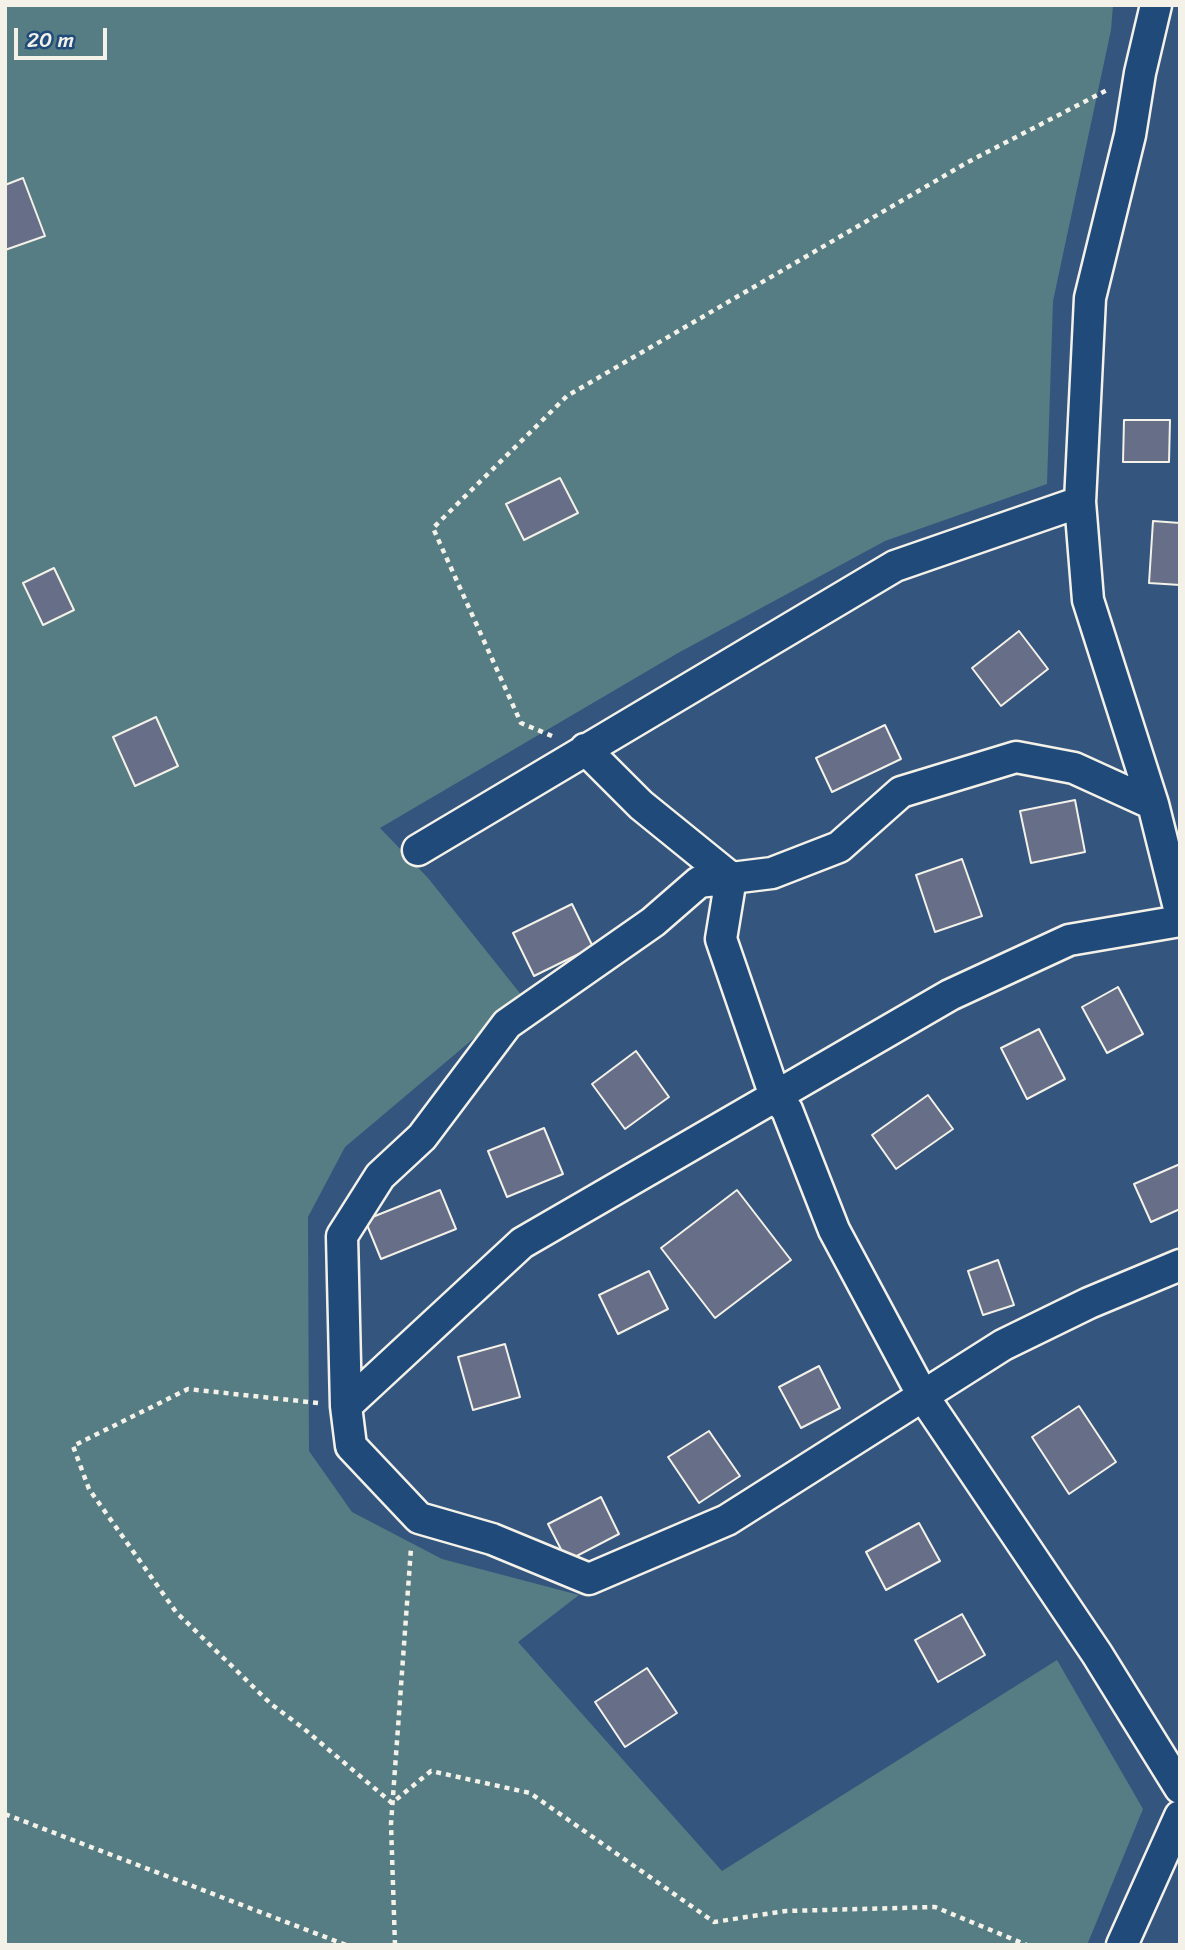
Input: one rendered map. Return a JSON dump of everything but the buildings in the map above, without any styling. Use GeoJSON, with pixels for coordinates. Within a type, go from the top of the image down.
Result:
{"type":"FeatureCollection","features":[{"type":"Feature","properties":{"kind":"street"},"geometry":{"type":"LineString","coordinates":[[1156,5],[1140,73],[1130,135],[1090,298],[1080,502],[1088,600],[1153,804],[1180,912]]}},
{"type":"Feature","properties":{"kind":"street"},"geometry":{"type":"LineString","coordinates":[[418,850],[895,566],[1080,502]]}},
{"type":"Feature","properties":{"kind":"street"},"geometry":{"type":"LineString","coordinates":[[585,749],[641,805],[731,878]]}},
{"type":"Feature","properties":{"kind":"street"},"geometry":{"type":"LineString","coordinates":[[1153,804],[1074,768],[1016,757],[901,792],[839,847],[772,873],[699,882],[653,922],[507,1024],[422,1137],[380,1176],[342,1236],[346,1406],[351,1446],[419,1518],[492,1539],[589,1579],[727,1520],[1003,1345],[1089,1303],[1180,1265]]}},
{"type":"Feature","properties":{"kind":"street"},"geometry":{"type":"LineString","coordinates":[[731,878],[720,939],[775,1096],[787,1110],[834,1230],[923,1396],[1097,1654],[1180,1788]]}},
{"type":"Feature","properties":{"kind":"street"},"geometry":{"type":"LineString","coordinates":[[346,1406],[522,1243],[950,995],[1069,940],[1180,920]]}},
{"type":"Feature","properties":{"kind":"street"},"geometry":{"type":"LineString","coordinates":[[1122,1945],[1180,1816]]}},
{"type":"Feature","properties":{"kind":"path"},"geometry":{"type":"LineString","coordinates":[[585,749],[521,723],[433,528],[567,396],[968,162],[1140,73]]}},
{"type":"Feature","properties":{"kind":"path"},"geometry":{"type":"LineString","coordinates":[[346,1406],[188,1389],[73,1446],[89,1489],[176,1612],[271,1704],[392,1803]]}},
{"type":"Feature","properties":{"kind":"path"},"geometry":{"type":"LineString","coordinates":[[395,1945],[392,1803],[410,1554],[419,1518]]}},
{"type":"Feature","properties":{"kind":"path"},"geometry":{"type":"LineString","coordinates":[[392,1803],[431,1771],[530,1793],[714,1922],[786,1911],[935,1907],[1027,1945]]}},
{"type":"Feature","properties":{"kind":"path"},"geometry":{"type":"LineString","coordinates":[[5,1814],[346,1945]]}},
{"type":"Feature","properties":{"kind":"green space"},"geometry":{"type":"Polygon","coordinates":[[[5,5],[1113,5],[1111,30],[1053,301],[1047,484],[885,541],[678,653],[380,828],[428,878],[523,997],[345,1147],[308,1217],[309,1451],[352,1512],[442,1559],[579,1595],[518,1642],[722,1871],[1057,1660],[1143,1809],[1087,1945],[5,1945],[5,5]]]}}]}
